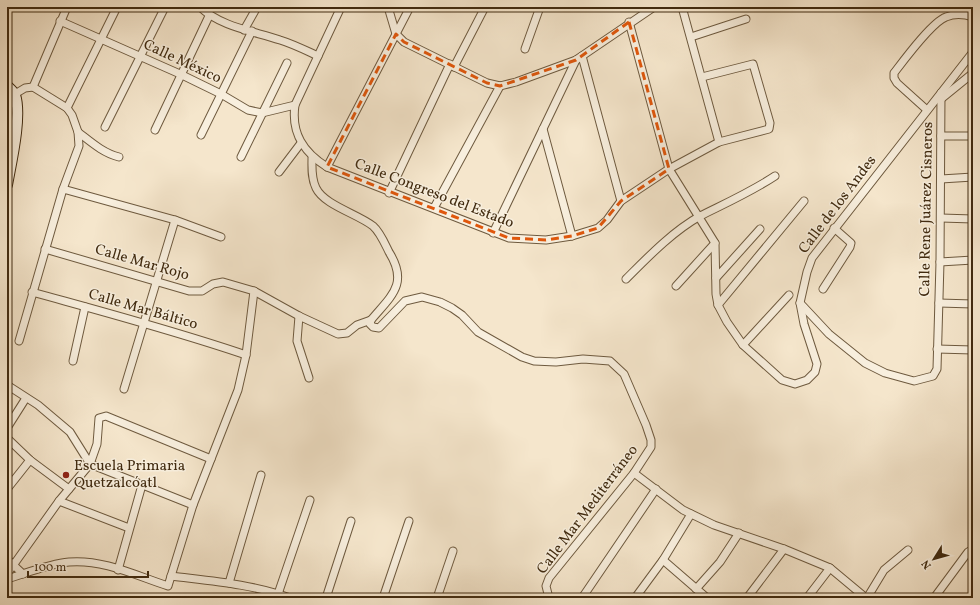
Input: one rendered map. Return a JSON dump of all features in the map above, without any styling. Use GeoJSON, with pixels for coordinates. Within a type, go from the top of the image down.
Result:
{"type":"FeatureCollection","features":[{"type":"Feature","properties":{"kind":"street"},"geometry":{"type":"LineString","coordinates":[[33,87],[67,7]]}},
{"type":"Feature","properties":{"kind":"street"},"geometry":{"type":"LineString","coordinates":[[66,108],[117,7]]}},
{"type":"Feature","properties":{"kind":"street"},"geometry":{"type":"LineString","coordinates":[[105,127],[165,7]]}},
{"type":"Feature","properties":{"kind":"street"},"geometry":{"type":"LineString","coordinates":[[200,7],[210,16],[244,30],[282,41],[318,56]]}},
{"type":"Feature","properties":{"kind":"street"},"geometry":{"type":"LineString","coordinates":[[244,30],[257,7]]}},
{"type":"Feature","properties":{"kind":"street"},"geometry":{"type":"LineString","coordinates":[[262,113],[295,105],[341,7]]}},
{"type":"Feature","properties":{"kind":"street"},"geometry":{"type":"LineString","coordinates":[[388,7],[396,34],[404,42],[488,83],[500,86],[516,82],[579,58],[629,22],[654,7]]}},
{"type":"Feature","properties":{"kind":"street"},"geometry":{"type":"LineString","coordinates":[[327,167],[410,7]]}},
{"type":"Feature","properties":{"kind":"street"},"geometry":{"type":"LineString","coordinates":[[389,193],[452,66],[484,7]]}},
{"type":"Feature","properties":{"kind":"street"},"geometry":{"type":"LineString","coordinates":[[525,49],[540,7]]}},
{"type":"Feature","properties":{"kind":"street"},"geometry":{"type":"LineString","coordinates":[[682,7],[719,142]]}},
{"type":"Feature","properties":{"kind":"street"},"geometry":{"type":"LineString","coordinates":[[927,110],[897,84],[894,78],[894,73],[929,31],[944,17],[958,14],[973,17]]}},
{"type":"Feature","properties":{"kind":"street"},"geometry":{"type":"LineString","coordinates":[[155,130],[180,74],[210,16]]}},
{"type":"Feature","properties":{"kind":"street"},"geometry":{"type":"LineString","coordinates":[[691,37],[746,19]]}},
{"type":"Feature","properties":{"kind":"street","name":"Calle México"},"geometry":{"type":"LineString","coordinates":[[60,21],[102,38],[140,57],[180,74],[221,94],[248,110],[262,113]]}},
{"type":"Feature","properties":{"kind":"street","name":"Calle de los Andes"},"geometry":{"type":"LineString","coordinates":[[629,22],[669,169],[715,243],[716,294],[718,304],[727,322],[743,345],[782,380],[795,384],[807,380],[815,372],[817,364],[804,324],[800,303],[807,272],[812,258],[927,110],[941,96]]}},
{"type":"Feature","properties":{"kind":"street"},"geometry":{"type":"LineString","coordinates":[[201,136],[252,32]]}},
{"type":"Feature","properties":{"kind":"street"},"geometry":{"type":"LineString","coordinates":[[941,96],[973,52]]}},
{"type":"Feature","properties":{"kind":"street"},"geometry":{"type":"LineString","coordinates":[[493,233],[543,128],[579,58]]}},
{"type":"Feature","properties":{"kind":"street"},"geometry":{"type":"LineString","coordinates":[[579,58],[621,201]]}},
{"type":"Feature","properties":{"kind":"street"},"geometry":{"type":"LineString","coordinates":[[241,158],[287,63]]}},
{"type":"Feature","properties":{"kind":"street","name":"Calle Congreso del Estado"},"geometry":{"type":"LineString","coordinates":[[295,105],[293,118],[301,143],[312,158],[327,167],[389,193],[434,208],[493,233],[509,238],[546,240],[572,236],[598,228],[607,220],[621,201],[669,169],[719,142],[763,132],[769,129],[770,123],[753,64],[702,77]]}},
{"type":"Feature","properties":{"kind":"street"},"geometry":{"type":"LineString","coordinates":[[941,96],[973,73]]}},
{"type":"Feature","properties":{"kind":"street"},"geometry":{"type":"LineString","coordinates":[[7,86],[15,94],[17,106],[13,151],[7,185]]}},
{"type":"Feature","properties":{"kind":"street"},"geometry":{"type":"LineString","coordinates":[[434,208],[500,86]]}},
{"type":"Feature","properties":{"kind":"street"},"geometry":{"type":"LineString","coordinates":[[15,94],[25,88],[33,87],[66,108],[72,115],[78,132],[79,146],[63,189],[19,341]]}},
{"type":"Feature","properties":{"kind":"street","name":"Calle Rene Juárez Cisneros"},"geometry":{"type":"LineString","coordinates":[[800,303],[829,334],[865,363],[885,373],[914,381],[933,376],[937,369],[939,303],[941,96]]}},
{"type":"Feature","properties":{"kind":"street"},"geometry":{"type":"LineString","coordinates":[[543,128],[572,236]]}},
{"type":"Feature","properties":{"kind":"street"},"geometry":{"type":"LineString","coordinates":[[78,132],[103,151],[119,157]]}},
{"type":"Feature","properties":{"kind":"street"},"geometry":{"type":"LineString","coordinates":[[941,136],[973,136]]}},
{"type":"Feature","properties":{"kind":"street"},"geometry":{"type":"LineString","coordinates":[[279,172],[301,143]]}},
{"type":"Feature","properties":{"kind":"street"},"geometry":{"type":"LineString","coordinates":[[312,158],[312,178],[316,188],[324,197],[374,227],[394,260],[399,282],[393,294],[371,320]]}},
{"type":"Feature","properties":{"kind":"street"},"geometry":{"type":"LineString","coordinates":[[626,279],[662,244],[699,217],[753,191],[775,176]]}},
{"type":"Feature","properties":{"kind":"street"},"geometry":{"type":"LineString","coordinates":[[941,179],[973,177]]}},
{"type":"Feature","properties":{"kind":"street"},"geometry":{"type":"LineString","coordinates":[[63,189],[175,220],[220,236]]}},
{"type":"Feature","properties":{"kind":"street"},"geometry":{"type":"LineString","coordinates":[[718,304],[804,201]]}},
{"type":"Feature","properties":{"kind":"street"},"geometry":{"type":"LineString","coordinates":[[941,218],[973,219]]}},
{"type":"Feature","properties":{"kind":"street"},"geometry":{"type":"LineString","coordinates":[[124,389],[142,324],[175,220]]}},
{"type":"Feature","properties":{"kind":"street"},"geometry":{"type":"LineString","coordinates":[[823,288],[850,247],[851,243],[834,228]]}},
{"type":"Feature","properties":{"kind":"street"},"geometry":{"type":"LineString","coordinates":[[716,278],[760,229]]}},
{"type":"Feature","properties":{"kind":"street"},"geometry":{"type":"LineString","coordinates":[[676,286],[715,243]]}},
{"type":"Feature","properties":{"kind":"street","name":"Calle Mar Rojo"},"geometry":{"type":"LineString","coordinates":[[45,249],[189,291],[202,291],[213,284],[223,282],[254,291],[299,316],[338,334],[347,333],[357,325],[371,320]]}},
{"type":"Feature","properties":{"kind":"street"},"geometry":{"type":"LineString","coordinates":[[940,262],[973,260]]}},
{"type":"Feature","properties":{"kind":"street"},"geometry":{"type":"LineString","coordinates":[[7,580],[50,565],[70,562],[95,563],[168,586],[193,505],[238,390],[246,355],[254,291]]}},
{"type":"Feature","properties":{"kind":"street","name":"Calle Mar Báltico"},"geometry":{"type":"LineString","coordinates":[[32,292],[142,324],[190,336],[246,355]]}},
{"type":"Feature","properties":{"kind":"street"},"geometry":{"type":"LineString","coordinates":[[743,345],[789,295]]}},
{"type":"Feature","properties":{"kind":"street","name":"Calle Mar Mediterráneo"},"geometry":{"type":"LineString","coordinates":[[371,320],[370,324],[373,327],[379,328],[405,301],[422,297],[440,302],[452,308],[462,315],[478,332],[490,340],[534,362],[556,362],[583,359],[610,361],[624,374],[651,440],[649,451],[634,473],[549,578],[546,586],[549,598]]}},
{"type":"Feature","properties":{"kind":"street"},"geometry":{"type":"LineString","coordinates":[[939,303],[973,304]]}},
{"type":"Feature","properties":{"kind":"street"},"geometry":{"type":"LineString","coordinates":[[73,361],[85,307]]}},
{"type":"Feature","properties":{"kind":"street"},"geometry":{"type":"LineString","coordinates":[[299,316],[297,341],[309,378]]}},
{"type":"Feature","properties":{"kind":"street"},"geometry":{"type":"LineString","coordinates":[[937,348],[973,350]]}},
{"type":"Feature","properties":{"kind":"street"},"geometry":{"type":"LineString","coordinates":[[7,385],[70,432],[90,464],[193,505]]}},
{"type":"Feature","properties":{"kind":"street"},"geometry":{"type":"LineString","coordinates":[[7,428],[26,398]]}},
{"type":"Feature","properties":{"kind":"street"},"geometry":{"type":"LineString","coordinates":[[7,574],[58,501],[90,464],[97,444],[99,418],[101,416],[106,416],[211,459]]}},
{"type":"Feature","properties":{"kind":"street"},"geometry":{"type":"LineString","coordinates":[[7,438],[30,460],[69,489]]}},
{"type":"Feature","properties":{"kind":"street"},"geometry":{"type":"LineString","coordinates":[[7,489],[30,460]]}},
{"type":"Feature","properties":{"kind":"street"},"geometry":{"type":"LineString","coordinates":[[634,473],[683,510],[691,514],[714,525],[784,549],[830,568],[866,598],[884,570],[908,550]]}},
{"type":"Feature","properties":{"kind":"street"},"geometry":{"type":"LineString","coordinates":[[229,583],[261,475]]}},
{"type":"Feature","properties":{"kind":"street"},"geometry":{"type":"LineString","coordinates":[[118,570],[142,485]]}},
{"type":"Feature","properties":{"kind":"street"},"geometry":{"type":"LineString","coordinates":[[582,598],[656,489]]}},
{"type":"Feature","properties":{"kind":"street"},"geometry":{"type":"LineString","coordinates":[[278,594],[310,500]]}},
{"type":"Feature","properties":{"kind":"street"},"geometry":{"type":"LineString","coordinates":[[58,501],[129,528]]}},
{"type":"Feature","properties":{"kind":"street"},"geometry":{"type":"LineString","coordinates":[[635,598],[663,560],[691,514]]}},
{"type":"Feature","properties":{"kind":"street"},"geometry":{"type":"LineString","coordinates":[[326,598],[351,521]]}},
{"type":"Feature","properties":{"kind":"street"},"geometry":{"type":"LineString","coordinates":[[383,598],[408,521]]}},
{"type":"Feature","properties":{"kind":"street"},"geometry":{"type":"LineString","coordinates":[[696,589],[720,562],[738,533]]}},
{"type":"Feature","properties":{"kind":"street"},"geometry":{"type":"LineString","coordinates":[[747,598],[784,549]]}},
{"type":"Feature","properties":{"kind":"street"},"geometry":{"type":"LineString","coordinates":[[934,598],[968,552],[973,549]]}},
{"type":"Feature","properties":{"kind":"street"},"geometry":{"type":"LineString","coordinates":[[437,598],[453,551]]}},
{"type":"Feature","properties":{"kind":"street"},"geometry":{"type":"LineString","coordinates":[[7,559],[23,574]]}},
{"type":"Feature","properties":{"kind":"street"},"geometry":{"type":"LineString","coordinates":[[663,560],[707,598]]}},
{"type":"Feature","properties":{"kind":"street"},"geometry":{"type":"LineString","coordinates":[[807,598],[830,568]]}},
{"type":"Feature","properties":{"kind":"street"},"geometry":{"type":"LineString","coordinates":[[171,576],[229,583],[290,598]]}},
{"type":"Feature","properties":{"kind":"highlighted area"},"geometry":{"type":"Polygon","coordinates":[[[629,22],[669,169],[621,201],[598,228],[572,236],[546,240],[509,238],[327,167],[396,34],[404,42],[487,83],[500,86],[576,60],[629,22]]]}},
{"type":"Feature","properties":{"kind":"place","name":"Escuela Primaria Quetzalcóatl"},"geometry":{"type":"Point","coordinates":[66,475]}}]}
